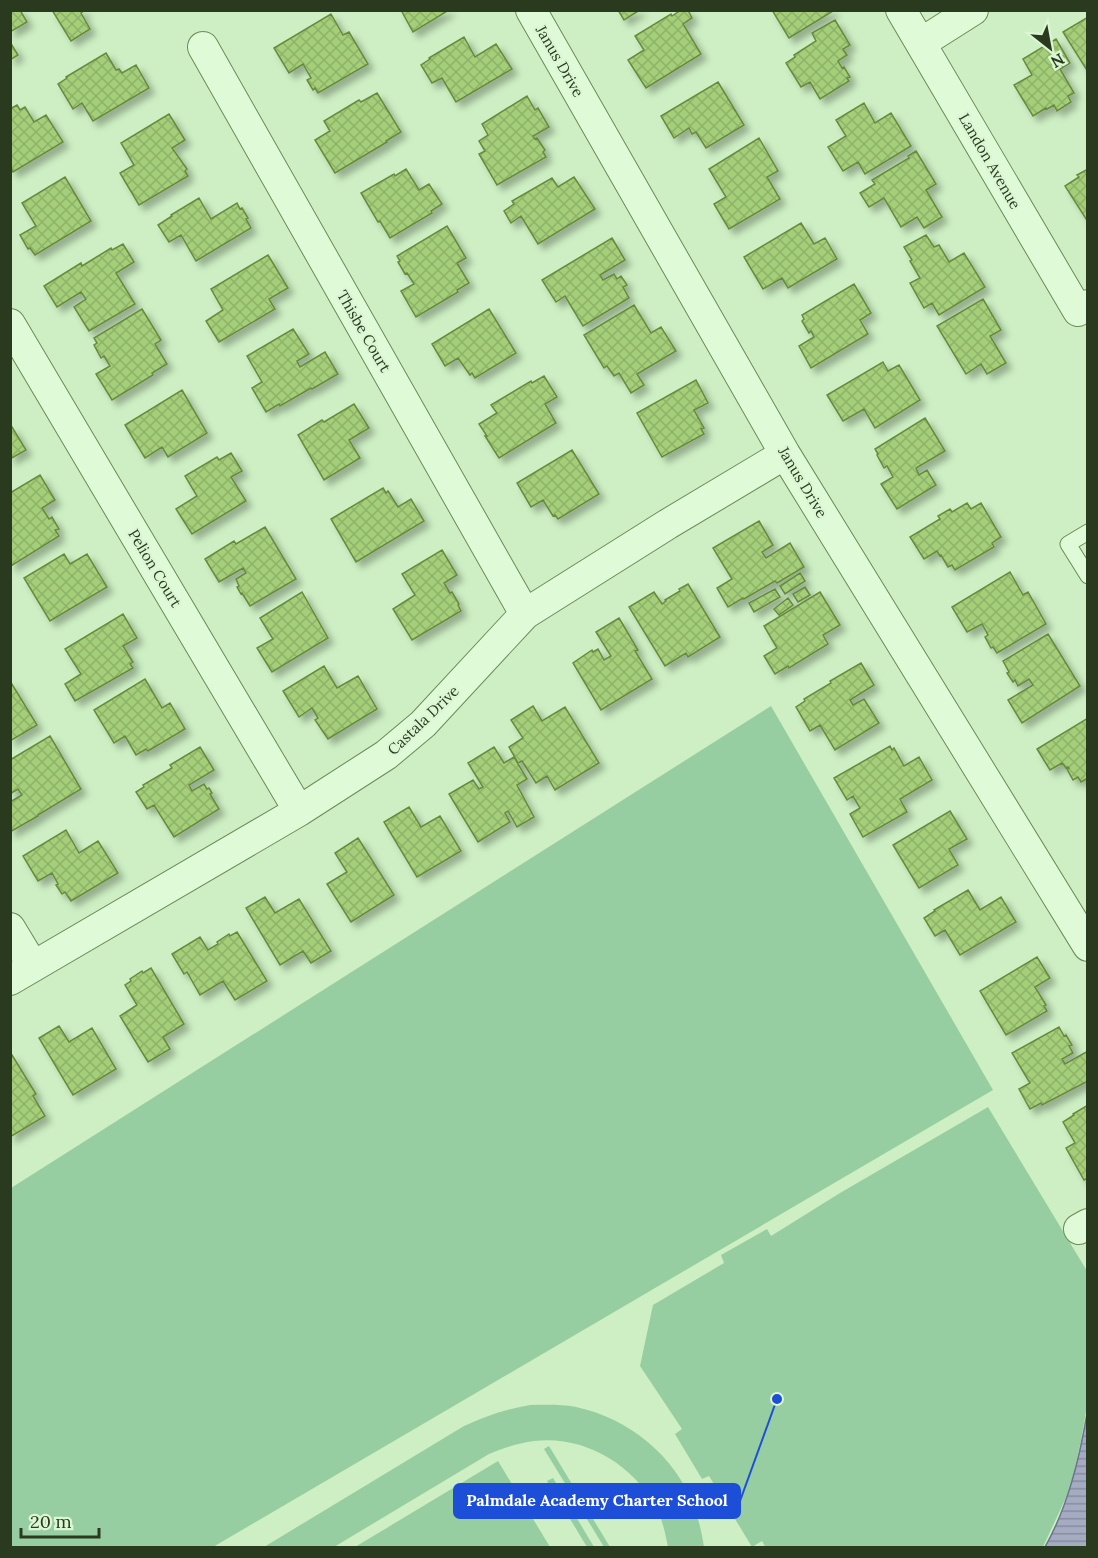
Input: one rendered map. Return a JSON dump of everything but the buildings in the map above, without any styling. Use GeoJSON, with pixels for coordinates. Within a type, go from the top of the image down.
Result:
{"type":"FeatureCollection","features":[{"type":"Feature","properties":{"kind":"street","name":"Janus Drive"},"geometry":{"type":"LineString","coordinates":[[531,10],[785,454],[1088,946]]}},
{"type":"Feature","properties":{"kind":"street","name":"Landon Avenue"},"geometry":{"type":"LineString","coordinates":[[901,10],[1083,308]]}},
{"type":"Feature","properties":{"kind":"street"},"geometry":{"type":"LineString","coordinates":[[921,43],[973,10]]}},
{"type":"Feature","properties":{"kind":"street","name":"Thisbe Court"},"geometry":{"type":"LineString","coordinates":[[203,47],[525,614]]}},
{"type":"Feature","properties":{"kind":"street","name":"Pelion Court"},"geometry":{"type":"LineString","coordinates":[[10,324],[299,811]]}},
{"type":"Feature","properties":{"kind":"street","name":"Castala Drive"},"geometry":{"type":"LineString","coordinates":[[22,973],[299,811],[386,755],[416,730],[525,614],[785,454]]}},
{"type":"Feature","properties":{"kind":"street"},"geometry":{"type":"LineString","coordinates":[[10,928],[22,973]]}},
{"type":"Feature","properties":{"kind":"lane"},"geometry":{"type":"LineString","coordinates":[[1088,532],[1068,544],[1088,576]]}},
{"type":"Feature","properties":{"kind":"green space"},"geometry":{"type":"Polygon","coordinates":[[[771,706],[993,1090],[213,1547],[11,1547],[11,1188],[771,706]]]}},
{"type":"Feature","properties":{"kind":"green space"},"geometry":{"type":"Polygon","coordinates":[[[988,1107],[1087,1271],[1087,1406],[1070,1489],[1043,1547],[766,1548],[762,1541],[752,1547],[709,1476],[702,1479],[675,1434],[682,1429],[640,1366],[653,1305],[724,1263],[721,1255],[767,1229],[771,1236],[988,1107]]]}},
{"type":"Feature","properties":{"kind":"green space"},"geometry":{"type":"Polygon","coordinates":[[[530,1405],[570,1406],[595,1412],[614,1420],[648,1442],[675,1471],[686,1489],[694,1507],[704,1547],[668,1547],[657,1509],[632,1476],[603,1454],[570,1442],[552,1440],[522,1443],[489,1454],[334,1547],[264,1547],[464,1426],[496,1413],[530,1405]]]}},
{"type":"Feature","properties":{"kind":"green space"},"geometry":{"type":"Polygon","coordinates":[[[549,1446],[610,1547],[604,1547],[544,1449],[549,1446]]]}},
{"type":"Feature","properties":{"kind":"green space"},"geometry":{"type":"Polygon","coordinates":[[[498,1461],[550,1547],[355,1547],[498,1461]]]}},
{"type":"Feature","properties":{"kind":"green space"},"geometry":{"type":"Polygon","coordinates":[[[553,1478],[594,1547],[587,1547],[547,1481],[553,1478]]]}},
{"type":"Feature","properties":{"kind":"water"},"geometry":{"type":"Polygon","coordinates":[[[1087,1414],[1087,1547],[1045,1547],[1072,1482],[1087,1414]]]}},
{"type":"Feature","properties":{"kind":"place","name":"Palmdale Academy Charter School"},"geometry":{"type":"Point","coordinates":[777,1399]}}]}
